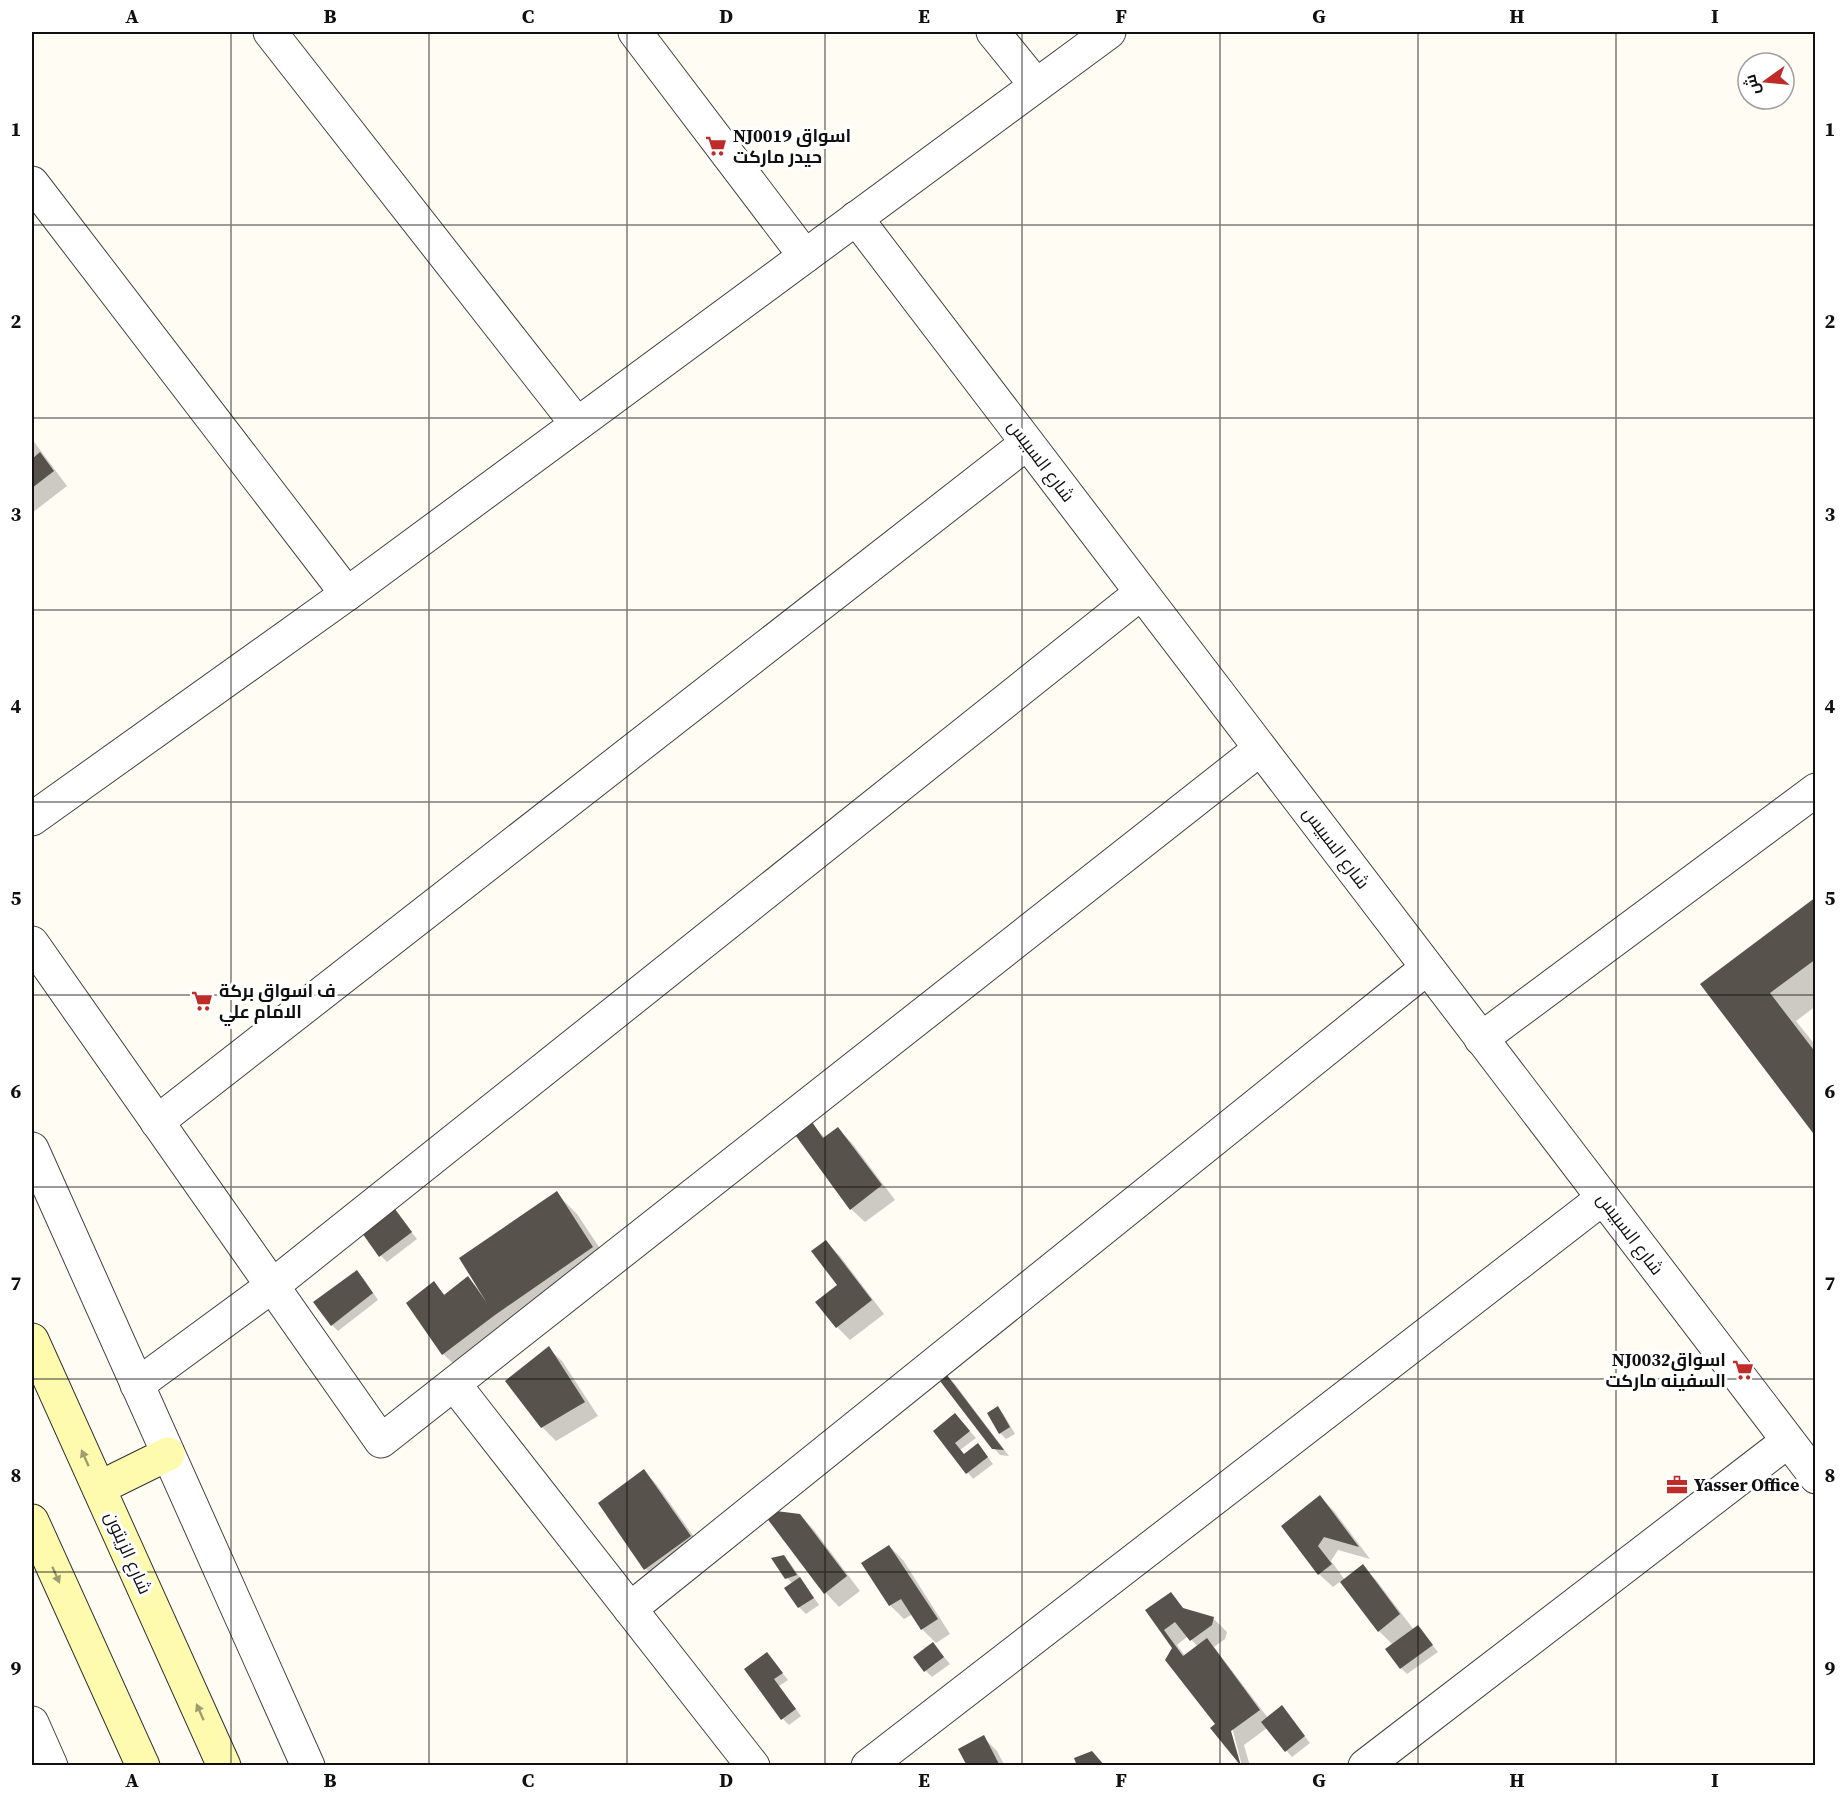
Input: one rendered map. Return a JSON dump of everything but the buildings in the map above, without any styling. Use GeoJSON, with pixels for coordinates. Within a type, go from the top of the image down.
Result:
{"type":"FeatureCollection","features":[{"type":"Feature","properties":{"kind":"main road","name":"شارع الزيتون"},"geometry":{"type":"LineString","coordinates":[[32,1340],[224,1766]]}},
{"type":"Feature","properties":{"kind":"main road"},"geometry":{"type":"LineString","coordinates":[[99,1488],[168,1454]]}},
{"type":"Feature","properties":{"kind":"main road"},"geometry":{"type":"LineString","coordinates":[[32,1521],[143,1766]]}},
{"type":"Feature","properties":{"kind":"street"},"geometry":{"type":"LineString","coordinates":[[270,32],[577,424]]}},
{"type":"Feature","properties":{"kind":"street"},"geometry":{"type":"LineString","coordinates":[[635,32],[805,256]]}},
{"type":"Feature","properties":{"kind":"street"},"geometry":{"type":"LineString","coordinates":[[993,32],[1036,85]]}},
{"type":"Feature","properties":{"kind":"street"},"geometry":{"type":"LineString","coordinates":[[32,819],[347,594],[1109,32]]}},
{"type":"Feature","properties":{"kind":"street"},"geometry":{"type":"LineString","coordinates":[[32,183],[347,594]]}},
{"type":"Feature","properties":{"kind":"street","name":"شارع السبيس"},"geometry":{"type":"LineString","coordinates":[[856,218],[1815,1478]]}},
{"type":"Feature","properties":{"kind":"street"},"geometry":{"type":"LineString","coordinates":[[157,1122],[1027,443]]}},
{"type":"Feature","properties":{"kind":"street"},"geometry":{"type":"LineString","coordinates":[[137,1384],[272,1286],[1141,592]]}},
{"type":"Feature","properties":{"kind":"street"},"geometry":{"type":"LineString","coordinates":[[32,943],[381,1441],[1260,749]]}},
{"type":"Feature","properties":{"kind":"street"},"geometry":{"type":"LineString","coordinates":[[1481,1039],[1815,790]]}},
{"type":"Feature","properties":{"kind":"street"},"geometry":{"type":"LineString","coordinates":[[630,1609],[1427,968]]}},
{"type":"Feature","properties":{"kind":"street"},"geometry":{"type":"LineString","coordinates":[[32,1149],[308,1766]]}},
{"type":"Feature","properties":{"kind":"street"},"geometry":{"type":"LineString","coordinates":[[868,1766],[1603,1198]]}},
{"type":"Feature","properties":{"kind":"street"},"geometry":{"type":"LineString","coordinates":[[454,1384],[753,1766]]}},
{"type":"Feature","properties":{"kind":"street"},"geometry":{"type":"LineString","coordinates":[[1365,1766],[1788,1442]]}},
{"type":"Feature","properties":{"kind":"street"},"geometry":{"type":"LineString","coordinates":[[32,1724],[51,1766]]}},
{"type":"Feature","properties":{"kind":"place","name":"NJ0019 اسواق حيدر ماركت"},"geometry":{"type":"Point","coordinates":[716,146]}},
{"type":"Feature","properties":{"kind":"place","name":"ف اسواق بركة الامام علي"},"geometry":{"type":"Point","coordinates":[202,1001]}},
{"type":"Feature","properties":{"kind":"place","name":"NJ0032اسواق السفينه ماركت"},"geometry":{"type":"Point","coordinates":[1743,1370]}},
{"type":"Feature","properties":{"kind":"place","name":"Yasser Office"},"geometry":{"type":"Point","coordinates":[1677,1485]}}]}
